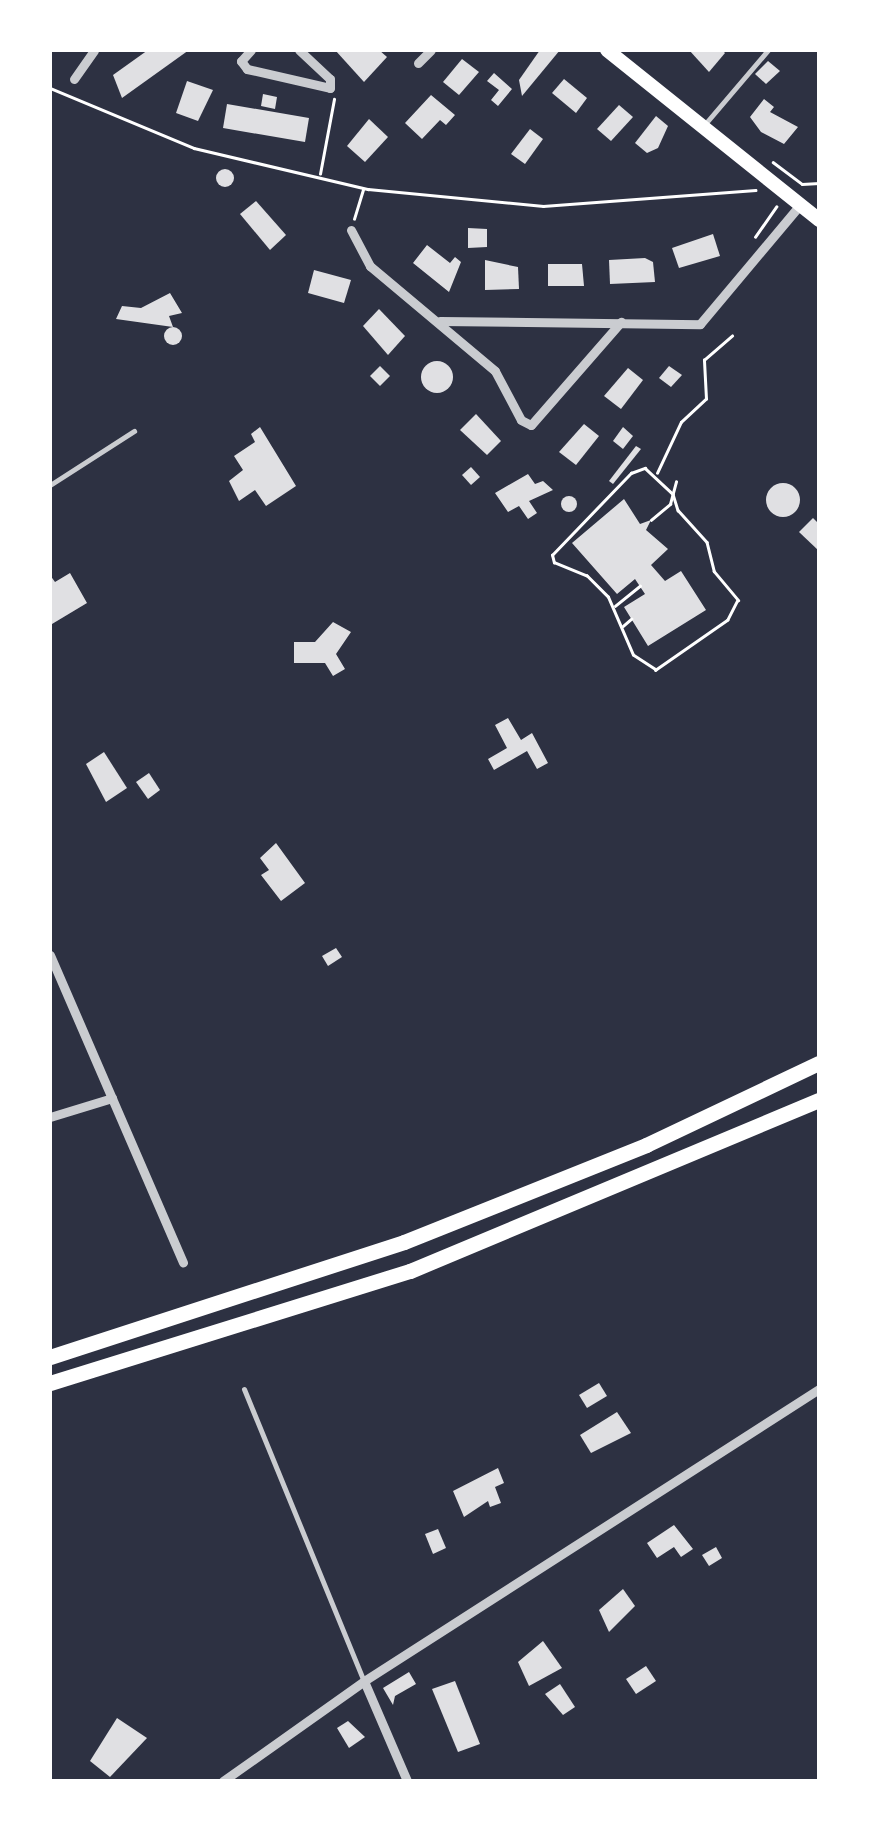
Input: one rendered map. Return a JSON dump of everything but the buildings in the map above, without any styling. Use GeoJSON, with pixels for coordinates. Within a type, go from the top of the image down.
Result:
{"type":"FeatureCollection","features":[{"type":"Feature","properties":{"kind":"highway"},"geometry":{"type":"LineString","coordinates":[[50,1357],[404,1242],[646,1145],[819,1063]]}},
{"type":"Feature","properties":{"kind":"highway"},"geometry":{"type":"LineString","coordinates":[[50,1383],[410,1271],[818,1101]]}},
{"type":"Feature","properties":{"kind":"main road"},"geometry":{"type":"LineString","coordinates":[[607,50],[819,220]]}},
{"type":"Feature","properties":{"kind":"street"},"geometry":{"type":"LineString","coordinates":[[74,79],[94,50]]}},
{"type":"Feature","properties":{"kind":"street"},"geometry":{"type":"LineString","coordinates":[[251,50],[241,61],[247,69],[330,88],[330,79],[299,50]]}},
{"type":"Feature","properties":{"kind":"street"},"geometry":{"type":"LineString","coordinates":[[418,63],[430,50]]}},
{"type":"Feature","properties":{"kind":"street"},"geometry":{"type":"LineString","coordinates":[[440,321],[700,324],[800,204]]}},
{"type":"Feature","properties":{"kind":"street"},"geometry":{"type":"LineString","coordinates":[[350,230],[370,266],[495,371],[521,420],[531,425],[621,322]]}},
{"type":"Feature","properties":{"kind":"street"},"geometry":{"type":"LineString","coordinates":[[50,955],[183,1263]]}},
{"type":"Feature","properties":{"kind":"street"},"geometry":{"type":"LineString","coordinates":[[50,1117],[112,1098]]}},
{"type":"Feature","properties":{"kind":"street"},"geometry":{"type":"LineString","coordinates":[[223,1781],[364,1681],[819,1389]]}},
{"type":"Feature","properties":{"kind":"street"},"geometry":{"type":"LineString","coordinates":[[364,1681],[407,1781]]}},
{"type":"Feature","properties":{"kind":"lane"},"geometry":{"type":"LineString","coordinates":[[703,126],[768,50]]}},
{"type":"Feature","properties":{"kind":"lane"},"geometry":{"type":"LineString","coordinates":[[50,484],[134,431]]}},
{"type":"Feature","properties":{"kind":"lane"},"geometry":{"type":"LineString","coordinates":[[244,1389],[364,1681]]}},
{"type":"Feature","properties":{"kind":"path"},"geometry":{"type":"LineString","coordinates":[[50,88],[194,148],[363,188],[544,206],[764,188],[750,178]]}},
{"type":"Feature","properties":{"kind":"path"},"geometry":{"type":"LineString","coordinates":[[319,177],[334,99],[330,88]]}},
{"type":"Feature","properties":{"kind":"path"},"geometry":{"type":"LineString","coordinates":[[802,184],[819,183]]}},
{"type":"Feature","properties":{"kind":"path"},"geometry":{"type":"LineString","coordinates":[[350,230],[363,188]]}},
{"type":"Feature","properties":{"kind":"path"},"geometry":{"type":"LineString","coordinates":[[756,243],[776,210],[773,198]]}},
{"type":"Feature","properties":{"kind":"path"},"geometry":{"type":"LineString","coordinates":[[656,474],[681,422],[706,399],[704,360],[732,336]]}},
{"type":"Feature","properties":{"kind":"path"},"geometry":{"type":"LineString","coordinates":[[645,468],[656,474],[673,494],[678,510],[708,542],[714,571],[738,600],[737,609],[656,670],[633,655],[614,607],[587,576],[554,564],[554,547],[631,473],[645,468]]}},
{"type":"Feature","properties":{"kind":"path"},"geometry":{"type":"LineString","coordinates":[[651,520],[673,494],[676,482]]}},
{"type":"Feature","properties":{"kind":"path"},"geometry":{"type":"LineString","coordinates":[[614,607],[640,586]]}},
{"type":"Feature","properties":{"kind":"path"},"geometry":{"type":"LineString","coordinates":[[622,627],[631,619]]}}]}
